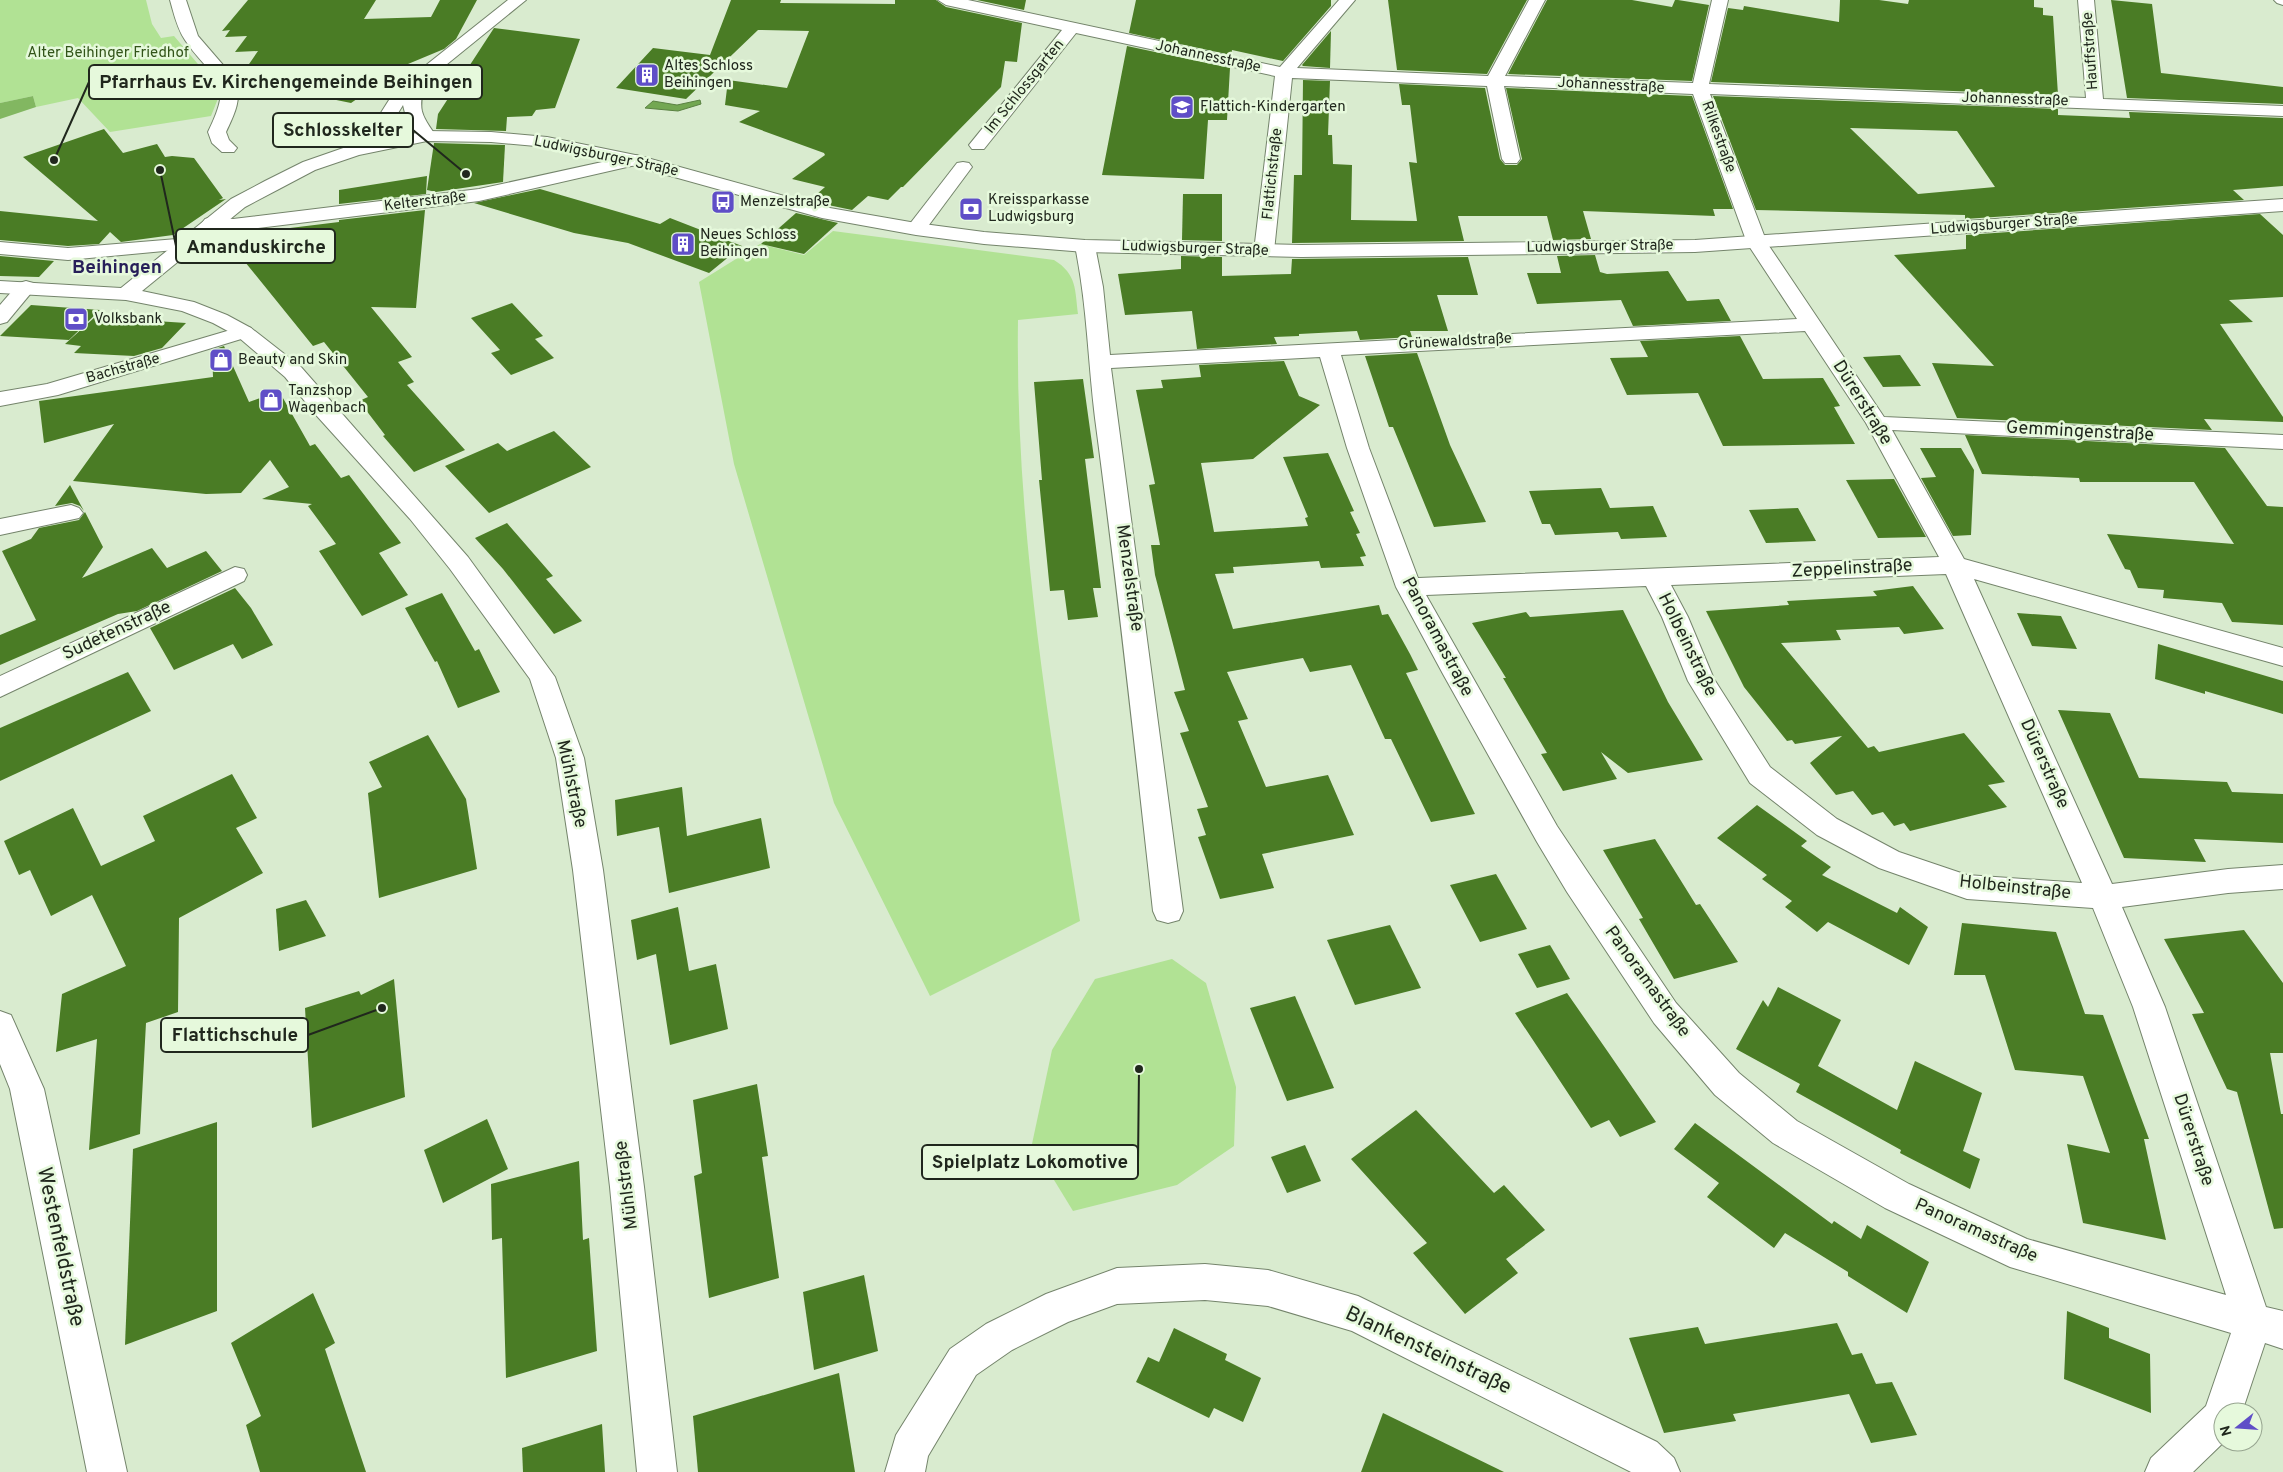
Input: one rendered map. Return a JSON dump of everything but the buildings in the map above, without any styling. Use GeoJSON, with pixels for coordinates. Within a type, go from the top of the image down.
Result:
{"type":"FeatureCollection","features":[{"type":"Feature","properties":{"kind":"street"},"geometry":{"type":"LineString","coordinates":[[178,0],[192,39],[227,76],[232,90],[226,117],[216,132],[221,143],[228,148]]}},
{"type":"Feature","properties":{"kind":"street"},"geometry":{"type":"LineString","coordinates":[[355,150],[376,133],[402,93],[518,0]]}},
{"type":"Feature","properties":{"kind":"street","name":"Johannesstraße"},"geometry":{"type":"LineString","coordinates":[[946,0],[1071,29],[1284,73],[2283,111]]}},
{"type":"Feature","properties":{"kind":"street"},"geometry":{"type":"LineString","coordinates":[[1284,73],[1347,0]]}},
{"type":"Feature","properties":{"kind":"street"},"geometry":{"type":"LineString","coordinates":[[1511,159],[1494,81],[1538,0]]}},
{"type":"Feature","properties":{"kind":"street","name":"Rilkestraße"},"geometry":{"type":"LineString","coordinates":[[1720,0],[1700,90],[1757,243]]}},
{"type":"Feature","properties":{"kind":"street","name":"Hauffstraße"},"geometry":{"type":"LineString","coordinates":[[2086,0],[2095,103]]}},
{"type":"Feature","properties":{"kind":"street","name":"Im Schlossgarten"},"geometry":{"type":"LineString","coordinates":[[978,145],[1071,29]]}},
{"type":"Feature","properties":{"kind":"street","name":"Flattichstraße"},"geometry":{"type":"LineString","coordinates":[[1264,251],[1284,73]]}},
{"type":"Feature","properties":{"kind":"street"},"geometry":{"type":"LineString","coordinates":[[381,126],[387,134],[396,140],[412,117],[412,100],[417,80]]}},
{"type":"Feature","properties":{"kind":"street"},"geometry":{"type":"LineString","coordinates":[[412,117],[428,136]]}},
{"type":"Feature","properties":{"kind":"street","name":"Ludwigsburger Straße"},"geometry":{"type":"LineString","coordinates":[[126,294],[238,203],[272,185],[309,166],[355,150],[396,140],[428,136],[492,137],[547,142],[634,160],[822,212],[916,229],[984,238],[1085,246],[1264,251],[1695,246],[2283,205]]}},
{"type":"Feature","properties":{"kind":"street","name":"Kelterstraße"},"geometry":{"type":"LineString","coordinates":[[212,223],[233,224],[479,195],[634,160]]}},
{"type":"Feature","properties":{"kind":"street"},"geometry":{"type":"LineString","coordinates":[[916,229],[963,167]]}},
{"type":"Feature","properties":{"kind":"street","name":"Dürerstraße"},"geometry":{"type":"LineString","coordinates":[[1757,243],[1877,423],[1955,565],[2103,897],[2149,1007],[2268,1326]]}},
{"type":"Feature","properties":{"kind":"street"},"geometry":{"type":"LineString","coordinates":[[0,248],[68,254],[189,244]]}},
{"type":"Feature","properties":{"kind":"street","name":"Menzelstraße"},"geometry":{"type":"LineString","coordinates":[[1085,246],[1090,266],[1099,362],[1133,602],[1168,911]]}},
{"type":"Feature","properties":{"kind":"street","name":"Mühlstraße"},"geometry":{"type":"LineString","coordinates":[[0,287],[126,294],[187,306],[220,319],[244,332],[293,372],[336,424],[418,514],[459,563],[542,677],[570,758],[588,870],[627,1187],[657,1472]]}},
{"type":"Feature","properties":{"kind":"street"},"geometry":{"type":"LineString","coordinates":[[0,318],[26,287]]}},
{"type":"Feature","properties":{"kind":"street","name":"Grünewaldstraße"},"geometry":{"type":"LineString","coordinates":[[1099,362],[1812,324]]}},
{"type":"Feature","properties":{"kind":"street","name":"Bachstraße"},"geometry":{"type":"LineString","coordinates":[[0,399],[50,390],[244,332]]}},
{"type":"Feature","properties":{"kind":"street","name":"Panoramastraße"},"geometry":{"type":"LineString","coordinates":[[1328,349],[1358,448],[1409,587],[1456,674],[1547,834],[1578,883],[1665,1013],[1727,1084],[1794,1137],[1897,1196],[2023,1255],[2268,1326]]}},
{"type":"Feature","properties":{"kind":"street","name":"Gemmingenstraße"},"geometry":{"type":"LineString","coordinates":[[1877,423],[2283,442]]}},
{"type":"Feature","properties":{"kind":"street"},"geometry":{"type":"LineString","coordinates":[[0,528],[71,513]]}},
{"type":"Feature","properties":{"kind":"street","name":"Zeppelinstraße"},"geometry":{"type":"LineString","coordinates":[[1409,587],[1955,565],[2283,657]]}},
{"type":"Feature","properties":{"kind":"street","name":"Sudetenstraße"},"geometry":{"type":"LineString","coordinates":[[0,687],[235,575]]}},
{"type":"Feature","properties":{"kind":"street","name":"Holbeinstraße"},"geometry":{"type":"LineString","coordinates":[[1655,578],[1675,617],[1701,681],[1760,774],[1827,827],[1889,860],[1967,887],[2103,897],[2228,881],[2283,878]]}},
{"type":"Feature","properties":{"kind":"street","name":"Westenfeldstraße"},"geometry":{"type":"LineString","coordinates":[[0,1025],[27,1088],[107,1472]]}},
{"type":"Feature","properties":{"kind":"street","name":"Blankensteinstraße"},"geometry":{"type":"LineString","coordinates":[[905,1472],[910,1449],[963,1362],[999,1338],[1058,1307],[1117,1286],[1206,1282],[1268,1288],[1358,1314],[1643,1456],[1660,1472]]}},
{"type":"Feature","properties":{"kind":"street"},"geometry":{"type":"LineString","coordinates":[[2228,1402],[2268,1326]]}},
{"type":"Feature","properties":{"kind":"street"},"geometry":{"type":"LineString","coordinates":[[2165,1472],[2213,1426]]}},
{"type":"Feature","properties":{"kind":"green space","name":"Alter Beihinger Friedhof"},"geometry":{"type":"Polygon","coordinates":[[[0,0],[146,0],[152,24],[161,38],[174,36],[221,91],[211,116],[110,132],[78,98],[36,107],[33,96],[0,103],[0,0]]]}},
{"type":"Feature","properties":{"kind":"green space"},"geometry":{"type":"Polygon","coordinates":[[[833,231],[1054,260],[1062,265],[1071,277],[1076,297],[1078,314],[1018,320],[1018,396],[1022,471],[1036,622],[1056,772],[1080,921],[930,996],[834,803],[734,464],[699,282],[760,244],[804,255],[833,231]]]}},
{"type":"Feature","properties":{"kind":"green space"},"geometry":{"type":"Polygon","coordinates":[[[1172,959],[1206,983],[1236,1087],[1234,1146],[1177,1185],[1073,1211],[1032,1144],[1052,1050],[1095,979],[1172,959]]]}},
{"type":"Feature","properties":{"kind":"shaded area"},"geometry":{"type":"Polygon","coordinates":[[[33,96],[36,107],[0,119],[0,103],[33,96]]]}},
{"type":"Feature","properties":{"kind":"shaded area"},"geometry":{"type":"Polygon","coordinates":[[[700,100],[701,104],[678,111],[645,108],[653,101],[677,105],[700,100]]]}},
{"type":"Feature","properties":{"kind":"place","name":"Altes Schloss Beihingen"},"geometry":{"type":"Point","coordinates":[647,75]}},
{"type":"Feature","properties":{"kind":"place","name":"Flattich-Kindergarten"},"geometry":{"type":"Point","coordinates":[1182,107]}},
{"type":"Feature","properties":{"kind":"place","name":"Pfarrhaus Ev. Kirchengemeinde Beihingen"},"geometry":{"type":"Point","coordinates":[54,160]}},
{"type":"Feature","properties":{"kind":"place","name":"Amanduskirche"},"geometry":{"type":"Point","coordinates":[160,170]}},
{"type":"Feature","properties":{"kind":"place","name":"Schlosskelter"},"geometry":{"type":"Point","coordinates":[466,174]}},
{"type":"Feature","properties":{"kind":"place","name":"Menzelstraße"},"geometry":{"type":"Point","coordinates":[723,202]}},
{"type":"Feature","properties":{"kind":"place","name":"Kreissparkasse Ludwigsburg"},"geometry":{"type":"Point","coordinates":[971,209]}},
{"type":"Feature","properties":{"kind":"place","name":"Neues Schloss Beihingen"},"geometry":{"type":"Point","coordinates":[683,244]}},
{"type":"Feature","properties":{"kind":"place","name":"Volksbank"},"geometry":{"type":"Point","coordinates":[76,319]}},
{"type":"Feature","properties":{"kind":"place","name":"Beauty and Skin"},"geometry":{"type":"Point","coordinates":[221,360]}},
{"type":"Feature","properties":{"kind":"place","name":"Tanzshop Wagenbach"},"geometry":{"type":"Point","coordinates":[271,400]}},
{"type":"Feature","properties":{"kind":"place","name":"Flattichschule"},"geometry":{"type":"Point","coordinates":[382,1008]}},
{"type":"Feature","properties":{"kind":"place","name":"Spielplatz Lokomotive"},"geometry":{"type":"Point","coordinates":[1139,1069]}},
{"type":"Feature","properties":{"kind":"district","name":"Beihingen"},"geometry":{"type":"Point","coordinates":[117,268]}}]}
